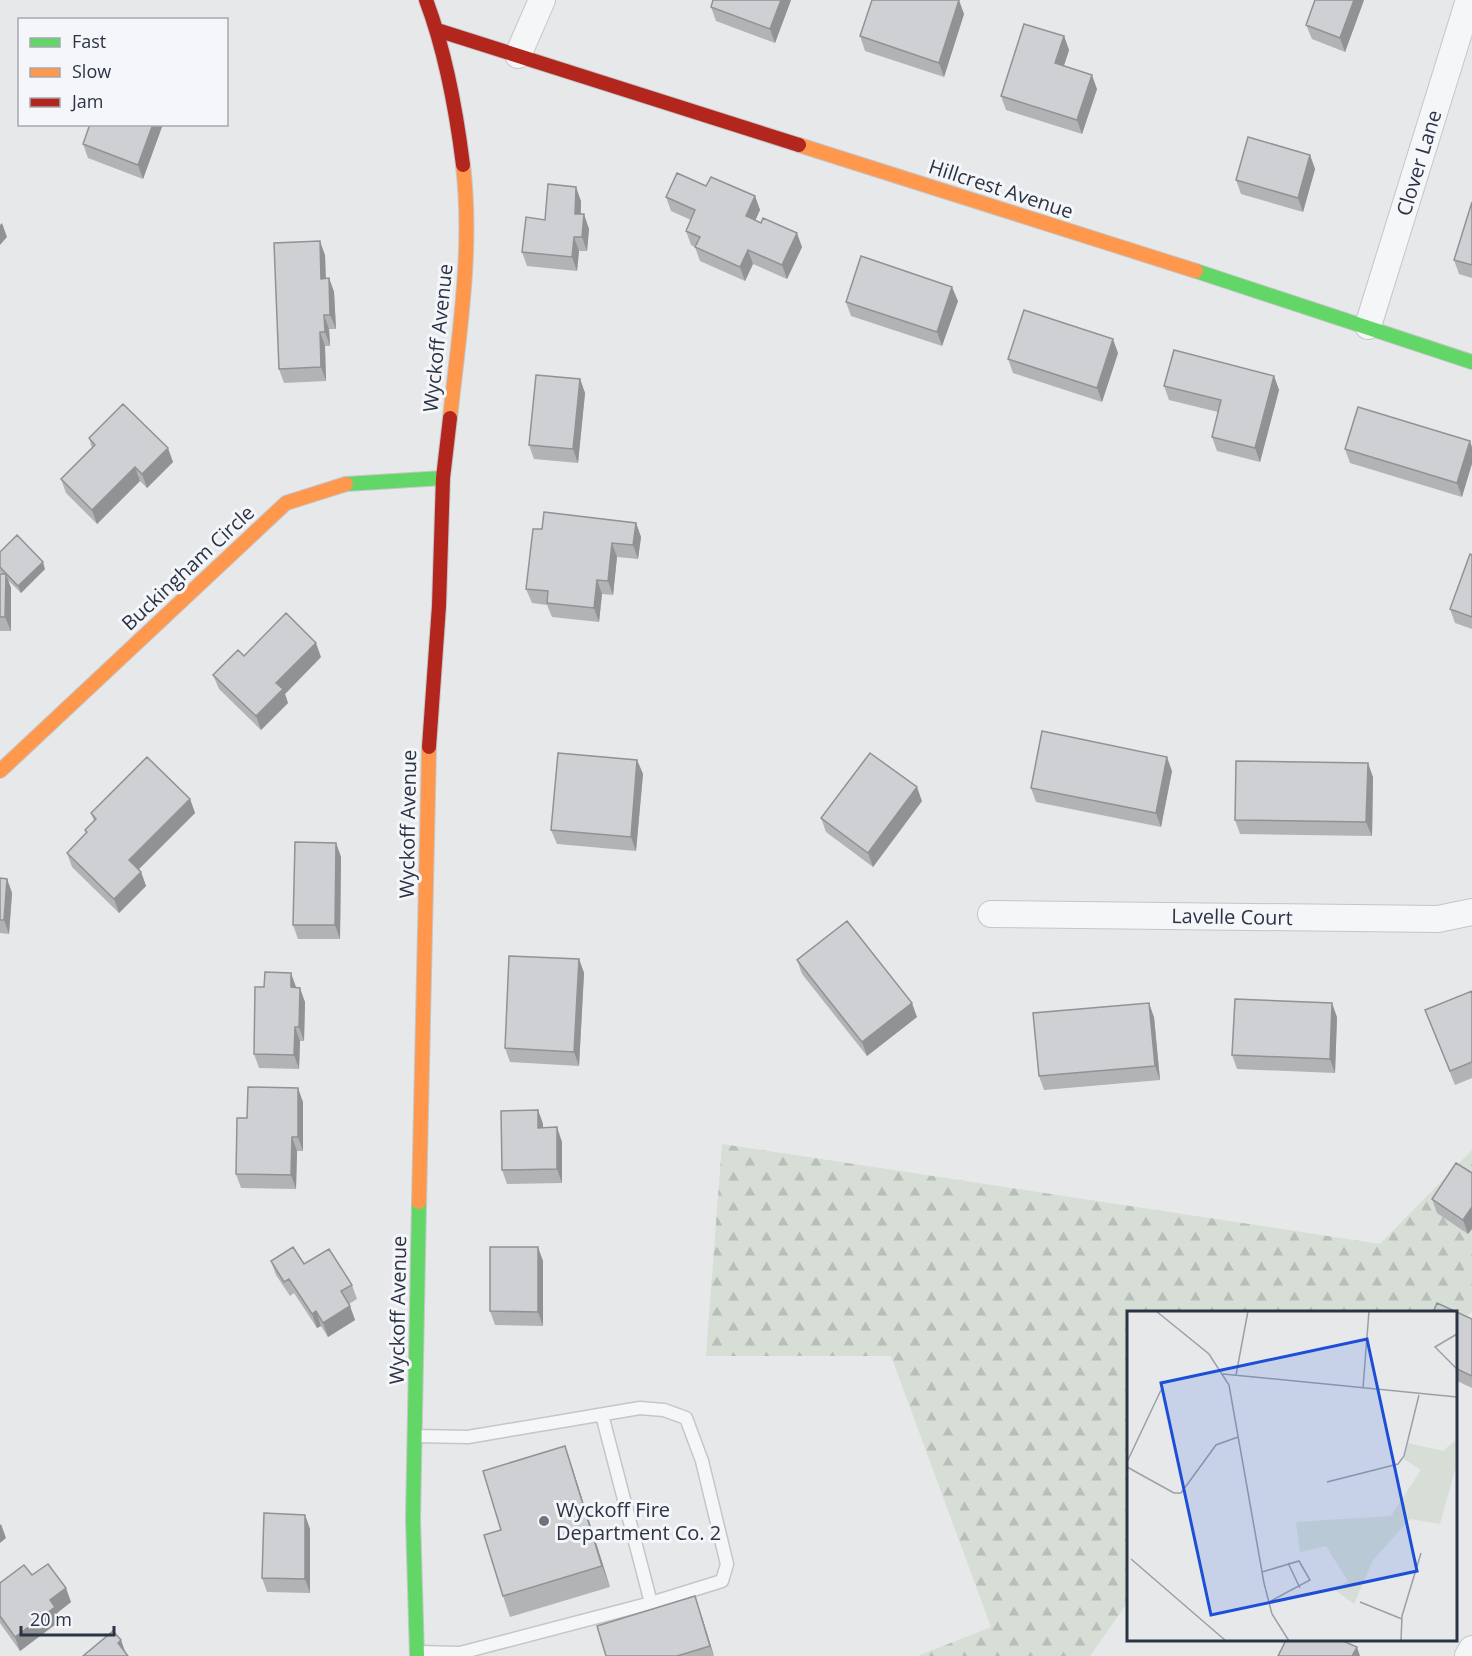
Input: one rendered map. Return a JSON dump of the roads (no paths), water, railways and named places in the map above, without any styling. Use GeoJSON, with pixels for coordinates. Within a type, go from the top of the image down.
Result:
{"type":"FeatureCollection","features":[{"type":"Feature","properties":{"kind":"main road","name":"Wyckoff Avenue"},"geometry":{"type":"LineString","coordinates":[[417,1654],[413,1519],[429,739],[439,606],[443,478],[466,276],[467,201],[457,114],[437,30],[426,0]]}},
{"type":"Feature","properties":{"kind":"main road","name":"Hillcrest Avenue"},"geometry":{"type":"LineString","coordinates":[[437,30],[1368,326],[1472,362]]}},
{"type":"Feature","properties":{"kind":"main road","name":"Buckingham Circle"},"geometry":{"type":"LineString","coordinates":[[0,771],[286,503],[343,484],[443,478]]}},
{"type":"Feature","properties":{"kind":"street"},"geometry":{"type":"LineString","coordinates":[[518,55],[542,0]]}},
{"type":"Feature","properties":{"kind":"street","name":"Clover Lane"},"geometry":{"type":"LineString","coordinates":[[1368,326],[1469,0]]}},
{"type":"Feature","properties":{"kind":"street","name":"Lavelle Court"},"geometry":{"type":"LineString","coordinates":[[991,914],[1438,919],[1472,912]]}},
{"type":"Feature","properties":{"kind":"street"},"geometry":{"type":"LineString","coordinates":[[1468,1656],[1472,1649]]}},
{"type":"Feature","properties":{"kind":"lane"},"geometry":{"type":"LineString","coordinates":[[415,1436],[468,1437],[639,1408],[664,1410],[686,1418],[702,1461],[727,1564],[722,1581],[651,1603],[460,1653],[417,1654]]}},
{"type":"Feature","properties":{"kind":"lane"},"geometry":{"type":"LineString","coordinates":[[602,1414],[651,1603]]}},
{"type":"Feature","properties":{"kind":"place","name":"Wyckoff Fire Department Co. 2"},"geometry":{"type":"Point","coordinates":[544,1521]}}]}
